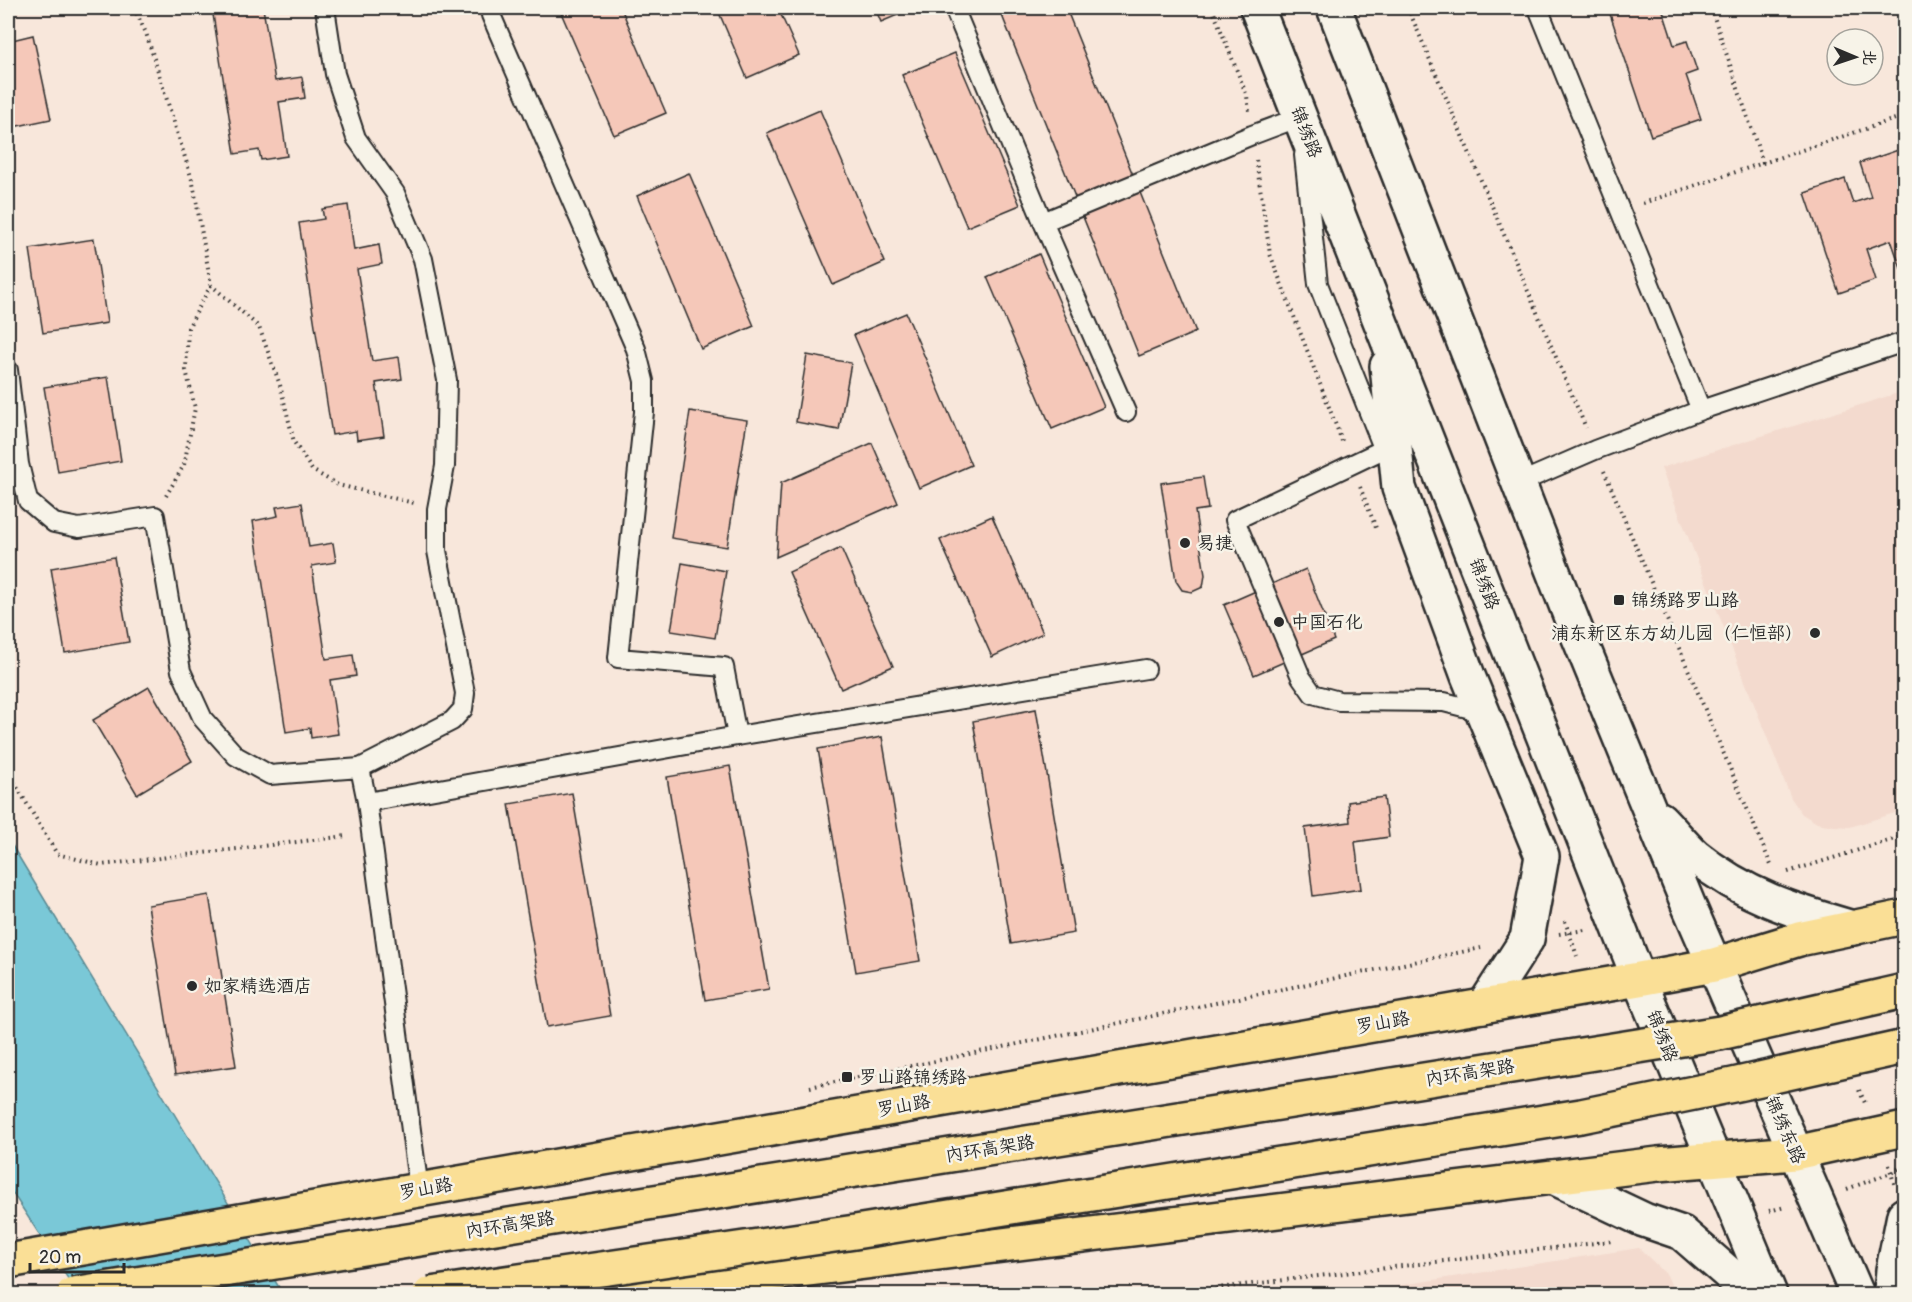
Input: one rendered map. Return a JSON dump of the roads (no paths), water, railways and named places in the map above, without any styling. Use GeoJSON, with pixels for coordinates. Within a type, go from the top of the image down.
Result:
{"type":"FeatureCollection","features":[{"type":"Feature","properties":{"kind":"main road","name":"锦绣路"},"geometry":{"type":"LineString","coordinates":[[1257,8],[1639,979],[1713,1160]]}},
{"type":"Feature","properties":{"kind":"main road"},"geometry":{"type":"LineString","coordinates":[[1334,8],[1575,628],[1714,965]]}},
{"type":"Feature","properties":{"kind":"main road"},"geometry":{"type":"LineString","coordinates":[[1383,325],[1399,488],[1483,712],[1542,856],[1527,939],[1484,1006]]}},
{"type":"Feature","properties":{"kind":"main road"},"geometry":{"type":"LineString","coordinates":[[1648,806],[1695,855],[1741,888],[1788,909],[1853,928]]}},
{"type":"Feature","properties":{"kind":"main road","name":"罗山路"},"geometry":{"type":"LineString","coordinates":[[8,1261],[1639,979],[1714,965],[1799,939],[1905,917]]}},
{"type":"Feature","properties":{"kind":"main road","name":"锦绣东路"},"geometry":{"type":"LineString","coordinates":[[1714,965],[1857,1294]]}},
{"type":"Feature","properties":{"kind":"main road","name":"内环高架路"},"geometry":{"type":"LineString","coordinates":[[73,1294],[1720,1033],[1905,991]]}},
{"type":"Feature","properties":{"kind":"main road"},"geometry":{"type":"LineString","coordinates":[[430,1294],[867,1231],[1581,1116],[1905,1047]]}},
{"type":"Feature","properties":{"kind":"main road"},"geometry":{"type":"LineString","coordinates":[[606,1294],[1658,1164],[1795,1153],[1891,1132]]}},
{"type":"Feature","properties":{"kind":"main road"},"geometry":{"type":"LineString","coordinates":[[1713,1160],[1770,1294]]}},
{"type":"Feature","properties":{"kind":"main road"},"geometry":{"type":"LineString","coordinates":[[1553,1177],[1644,1220],[1682,1233],[1752,1294]]}},
{"type":"Feature","properties":{"kind":"main road"},"geometry":{"type":"LineString","coordinates":[[1891,1294],[1893,1270],[1904,1215]]}},
{"type":"Feature","properties":{"kind":"lane"},"geometry":{"type":"LineString","coordinates":[[8,370],[19,464],[28,501],[54,524],[79,528],[155,516],[181,671],[203,719],[236,756],[270,774],[360,768],[452,722],[463,709],[465,693],[437,551],[437,508],[445,466],[447,380],[423,259],[395,193],[356,138],[335,74],[325,8]]}},
{"type":"Feature","properties":{"kind":"lane"},"geometry":{"type":"LineString","coordinates":[[490,8],[491,15],[636,349],[644,381],[644,412],[618,658],[724,667],[737,736]]}},
{"type":"Feature","properties":{"kind":"lane"},"geometry":{"type":"LineString","coordinates":[[954,8],[1043,222],[1126,411]]}},
{"type":"Feature","properties":{"kind":"lane"},"geometry":{"type":"LineString","coordinates":[[1538,8],[1701,410]]}},
{"type":"Feature","properties":{"kind":"lane"},"geometry":{"type":"LineString","coordinates":[[1043,222],[1300,117],[1317,284],[1399,488]]}},
{"type":"Feature","properties":{"kind":"lane"},"geometry":{"type":"LineString","coordinates":[[1519,483],[1595,450],[1701,410],[1905,342]]}},
{"type":"Feature","properties":{"kind":"lane"},"geometry":{"type":"LineString","coordinates":[[1383,449],[1235,520],[1301,677],[1313,694],[1339,701],[1444,702],[1483,712]]}},
{"type":"Feature","properties":{"kind":"lane"},"geometry":{"type":"LineString","coordinates":[[367,802],[737,736],[1146,669]]}},
{"type":"Feature","properties":{"kind":"lane"},"geometry":{"type":"LineString","coordinates":[[360,768],[367,802],[418,1190]]}},
{"type":"Feature","properties":{"kind":"water"},"geometry":{"type":"Polygon","coordinates":[[[8,839],[283,1294],[78,1294],[8,1186],[8,839]]]}},
{"type":"Feature","properties":{"kind":"place","name":"易捷"},"geometry":{"type":"Point","coordinates":[1185,543]}},
{"type":"Feature","properties":{"kind":"place","name":"锦绣路罗山路"},"geometry":{"type":"Point","coordinates":[1619,600]}},
{"type":"Feature","properties":{"kind":"place","name":"中国石化"},"geometry":{"type":"Point","coordinates":[1279,622]}},
{"type":"Feature","properties":{"kind":"place","name":"浦东新区东方幼儿园（仁恒部）"},"geometry":{"type":"Point","coordinates":[1815,633]}},
{"type":"Feature","properties":{"kind":"place","name":"如家精选酒店"},"geometry":{"type":"Point","coordinates":[192,986]}},
{"type":"Feature","properties":{"kind":"place","name":"罗山路锦绣路"},"geometry":{"type":"Point","coordinates":[847,1077]}}]}
